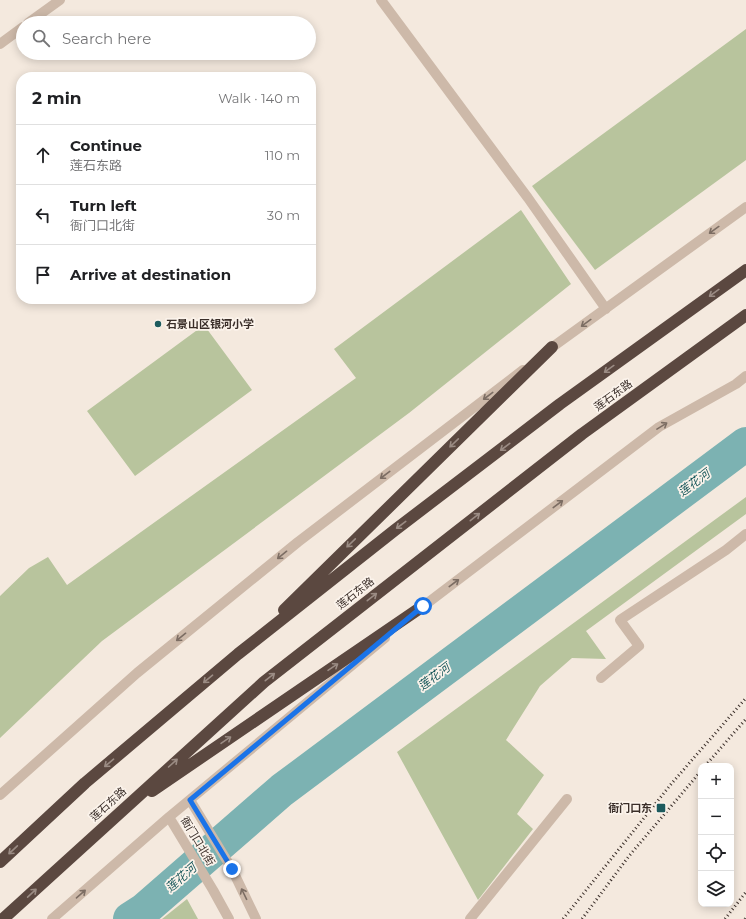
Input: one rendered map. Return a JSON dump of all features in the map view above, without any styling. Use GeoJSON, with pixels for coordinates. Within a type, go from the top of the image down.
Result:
{"type":"FeatureCollection","features":[{"type":"Feature","properties":{"kind":"highway"},"geometry":{"type":"LineString","coordinates":[[0,862],[85,783],[238,654],[395,530],[548,414],[746,270]]}},
{"type":"Feature","properties":{"kind":"highway","name":"莲石东路"},"geometry":{"type":"LineString","coordinates":[[3,919],[264,682],[575,439],[746,314]]}},
{"type":"Feature","properties":{"kind":"highway"},"geometry":{"type":"LineString","coordinates":[[238,654],[552,347]]}},
{"type":"Feature","properties":{"kind":"highway"},"geometry":{"type":"LineString","coordinates":[[113,818],[423,606]]}},
{"type":"Feature","properties":{"kind":"street"},"geometry":{"type":"LineString","coordinates":[[38,16],[60,0]]}},
{"type":"Feature","properties":{"kind":"street"},"geometry":{"type":"LineString","coordinates":[[381,0],[528,198],[606,309]]}},
{"type":"Feature","properties":{"kind":"street"},"geometry":{"type":"LineString","coordinates":[[0,44],[16,32]]}},
{"type":"Feature","properties":{"kind":"street"},"geometry":{"type":"LineString","coordinates":[[0,795],[137,673],[292,547],[552,347],[746,207]]}},
{"type":"Feature","properties":{"kind":"street"},"geometry":{"type":"LineString","coordinates":[[52,919],[169,817],[423,606],[659,427],[736,384],[746,376]]}},
{"type":"Feature","properties":{"kind":"street"},"geometry":{"type":"LineString","coordinates":[[601,678],[639,646],[620,620],[726,550],[746,534]]}},
{"type":"Feature","properties":{"kind":"street"},"geometry":{"type":"LineString","coordinates":[[470,919],[567,799]]}},
{"type":"Feature","properties":{"kind":"street","name":"衙门口北街"},"geometry":{"type":"LineString","coordinates":[[190,800],[232,869],[256,919]]}},
{"type":"Feature","properties":{"kind":"street","name":"衙门口北街"},"geometry":{"type":"LineString","coordinates":[[169,817],[229,919]]}},
{"type":"Feature","properties":{"kind":"green space"},"geometry":{"type":"Polygon","coordinates":[[[746,29],[746,160],[595,270],[532,186],[746,29]]]}},
{"type":"Feature","properties":{"kind":"green space"},"geometry":{"type":"Polygon","coordinates":[[[521,210],[571,284],[409,413],[102,641],[0,738],[0,596],[29,568],[48,557],[67,585],[356,378],[334,349],[521,210]]]}},
{"type":"Feature","properties":{"kind":"green space"},"geometry":{"type":"Polygon","coordinates":[[[204,325],[252,390],[135,476],[87,411],[204,325]]]}},
{"type":"Feature","properties":{"kind":"green space"},"geometry":{"type":"Polygon","coordinates":[[[746,497],[746,514],[586,631],[606,659],[572,658],[540,686],[506,740],[544,775],[517,814],[533,829],[478,900],[397,752],[746,497]]]}},
{"type":"Feature","properties":{"kind":"green space"},"geometry":{"type":"Polygon","coordinates":[[[187,899],[198,919],[162,919],[187,899]]]}},
{"type":"Feature","properties":{"kind":"waterway","name":"莲花河"},"geometry":{"type":"LineString","coordinates":[[130,919],[144,910],[282,790],[746,444]]}},
{"type":"Feature","properties":{"kind":"railway"},"geometry":{"type":"LineString","coordinates":[[563,919],[672,783],[746,698]]}},
{"type":"Feature","properties":{"kind":"railway"},"geometry":{"type":"LineString","coordinates":[[708,763],[746,719]]}},
{"type":"Feature","properties":{"kind":"railway"},"geometry":{"type":"LineString","coordinates":[[582,919],[629,856],[698,775]]}},
{"type":"Feature","properties":{"kind":"railway"},"geometry":{"type":"LineString","coordinates":[[725,919],[746,892]]}},
{"type":"Feature","properties":{"kind":"place","name":"石景山区银河小学"},"geometry":{"type":"Point","coordinates":[158,324]}},
{"type":"Feature","properties":{"kind":"place","name":"衙门口东"},"geometry":{"type":"Point","coordinates":[661,808]}},
{"type":"Feature","properties":{"kind":"route"},"geometry":{"type":"LineString","coordinates":[[232,869],[190,800],[423,606]]}}]}
